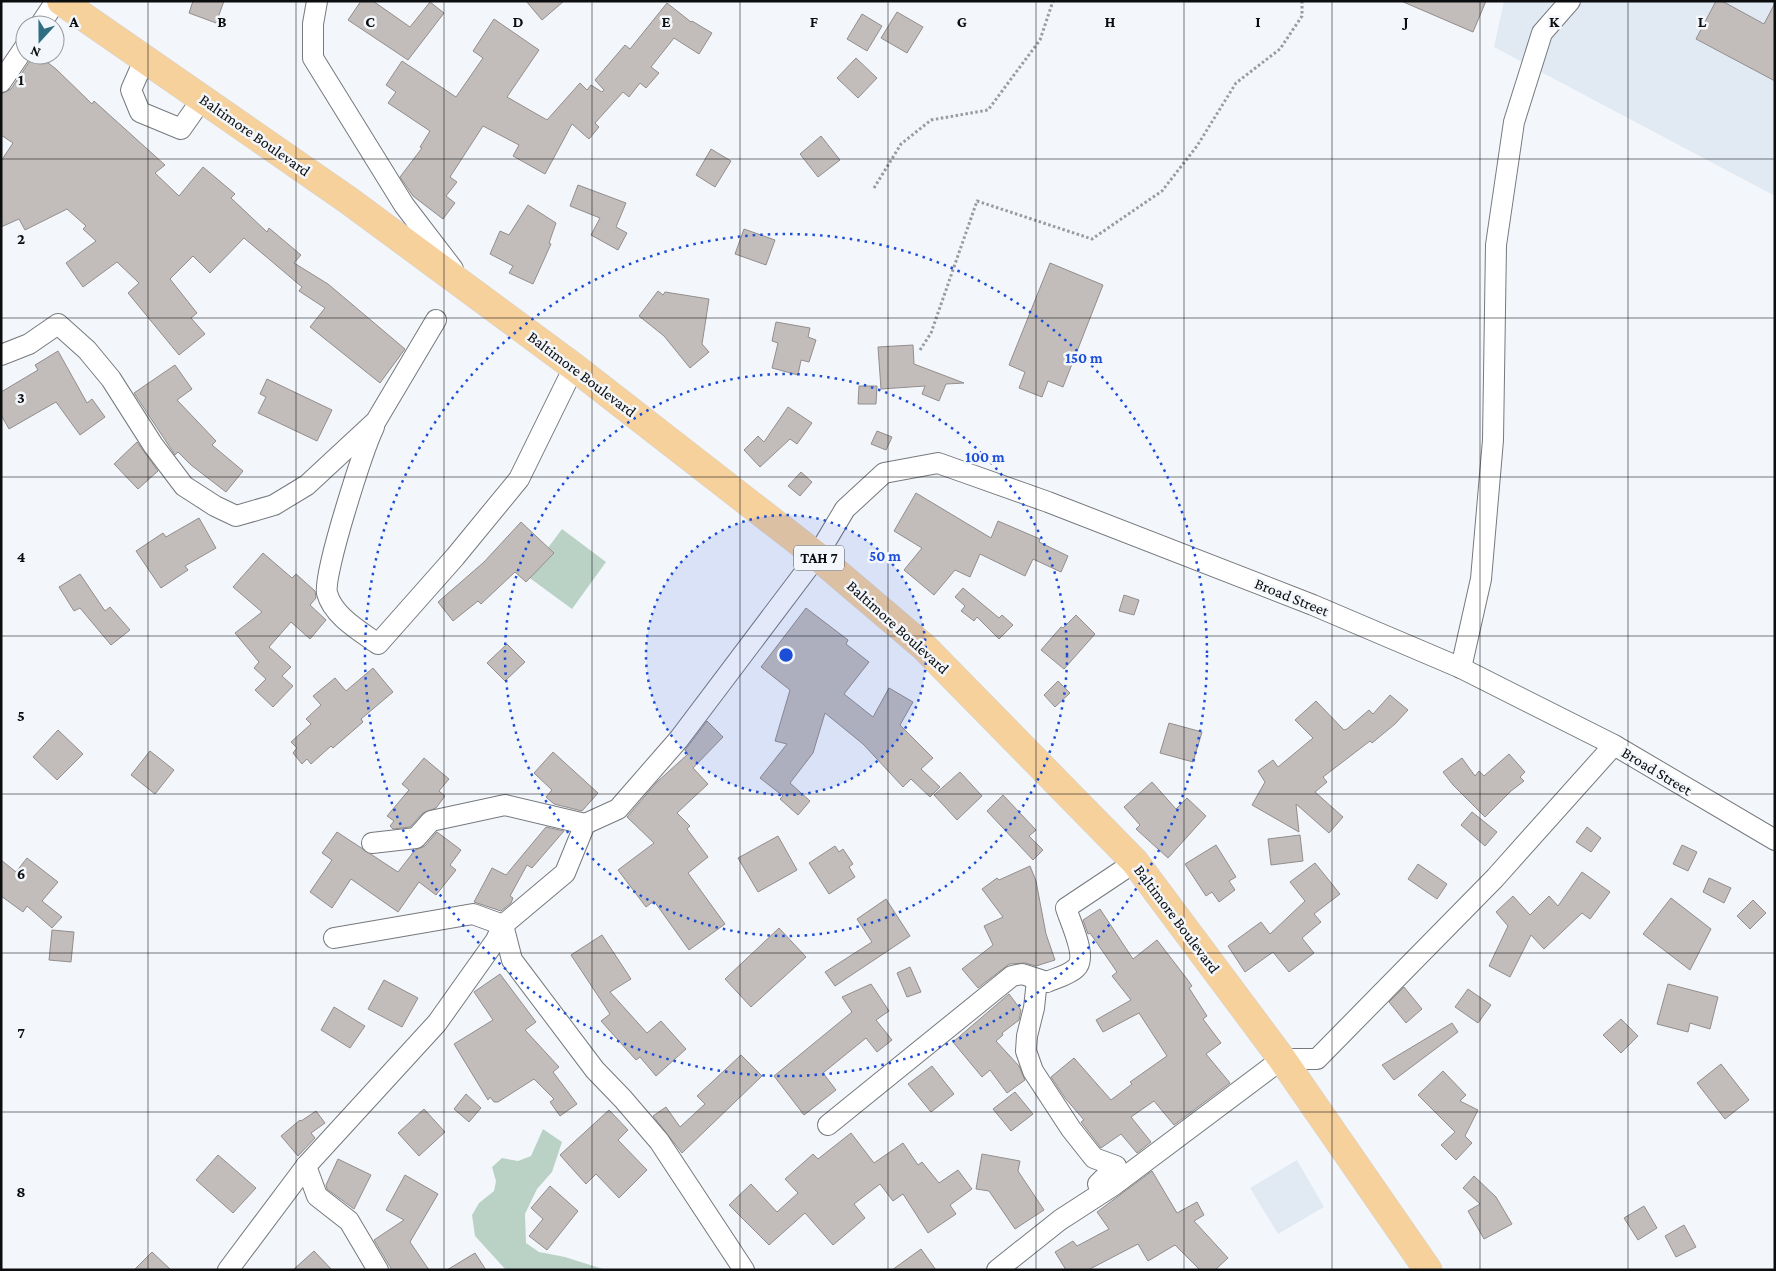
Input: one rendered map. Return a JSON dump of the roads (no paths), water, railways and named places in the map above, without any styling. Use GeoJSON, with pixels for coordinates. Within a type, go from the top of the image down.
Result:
{"type":"FeatureCollection","features":[{"type":"Feature","properties":{"kind":"highway","name":"Baltimore Boulevard"},"geometry":{"type":"LineString","coordinates":[[60,1],[348,200],[574,367],[817,556],[924,647],[1135,862],[1282,1059],[1428,1270]]}},
{"type":"Feature","properties":{"kind":"street"},"geometry":{"type":"LineString","coordinates":[[47,15],[56,1]]}},
{"type":"Feature","properties":{"kind":"street"},"geometry":{"type":"LineString","coordinates":[[317,1],[313,24],[313,58],[404,206],[467,288]]}},
{"type":"Feature","properties":{"kind":"street"},"geometry":{"type":"LineString","coordinates":[[1461,668],[1481,579],[1493,440],[1496,245],[1514,122],[1542,33],[1570,1]]}},
{"type":"Feature","properties":{"kind":"street"},"geometry":{"type":"LineString","coordinates":[[144,58],[130,90],[140,112],[181,129],[202,99]]}},
{"type":"Feature","properties":{"kind":"street"},"geometry":{"type":"LineString","coordinates":[[1,82],[15,62]]}},
{"type":"Feature","properties":{"kind":"street"},"geometry":{"type":"LineString","coordinates":[[436,320],[376,421],[364,448],[332,561],[327,593],[340,616],[378,644],[455,557],[519,479],[574,367]]}},
{"type":"Feature","properties":{"kind":"street"},"geometry":{"type":"LineString","coordinates":[[1,355],[29,344],[58,324],[87,350],[111,380],[153,445],[184,486],[215,506],[236,516],[274,505],[307,485],[376,421]]}},
{"type":"Feature","properties":{"kind":"street","name":"Broad Street"},"geometry":{"type":"LineString","coordinates":[[585,824],[618,809],[673,746],[817,556],[845,509],[884,473],[938,463],[1048,502],[1313,605],[1461,668],[1614,745],[1775,840]]}},
{"type":"Feature","properties":{"kind":"street"},"geometry":{"type":"LineString","coordinates":[[997,1270],[1060,1220],[1114,1184],[1282,1059],[1317,1059],[1495,878],[1614,745]]}},
{"type":"Feature","properties":{"kind":"street"},"geometry":{"type":"LineString","coordinates":[[228,1270],[306,1166],[437,1022],[496,940],[503,924],[565,873],[585,824],[505,805],[430,821],[416,838],[372,843]]}},
{"type":"Feature","properties":{"kind":"street"},"geometry":{"type":"LineString","coordinates":[[828,1125],[1012,976],[1022,974],[1047,982],[1076,968],[1080,961],[1081,951],[1066,908],[1135,862]]}},
{"type":"Feature","properties":{"kind":"street"},"geometry":{"type":"LineString","coordinates":[[334,938],[473,914],[503,924]]}},
{"type":"Feature","properties":{"kind":"street"},"geometry":{"type":"LineString","coordinates":[[503,924],[512,960],[595,1070],[623,1098],[659,1141],[744,1270]]}},
{"type":"Feature","properties":{"kind":"street"},"geometry":{"type":"LineString","coordinates":[[1037,980],[1026,1051],[1033,1071],[1071,1129],[1094,1158],[1116,1166],[1060,1220]]}},
{"type":"Feature","properties":{"kind":"street"},"geometry":{"type":"LineString","coordinates":[[306,1166],[317,1196],[349,1221],[378,1270]]}}]}
